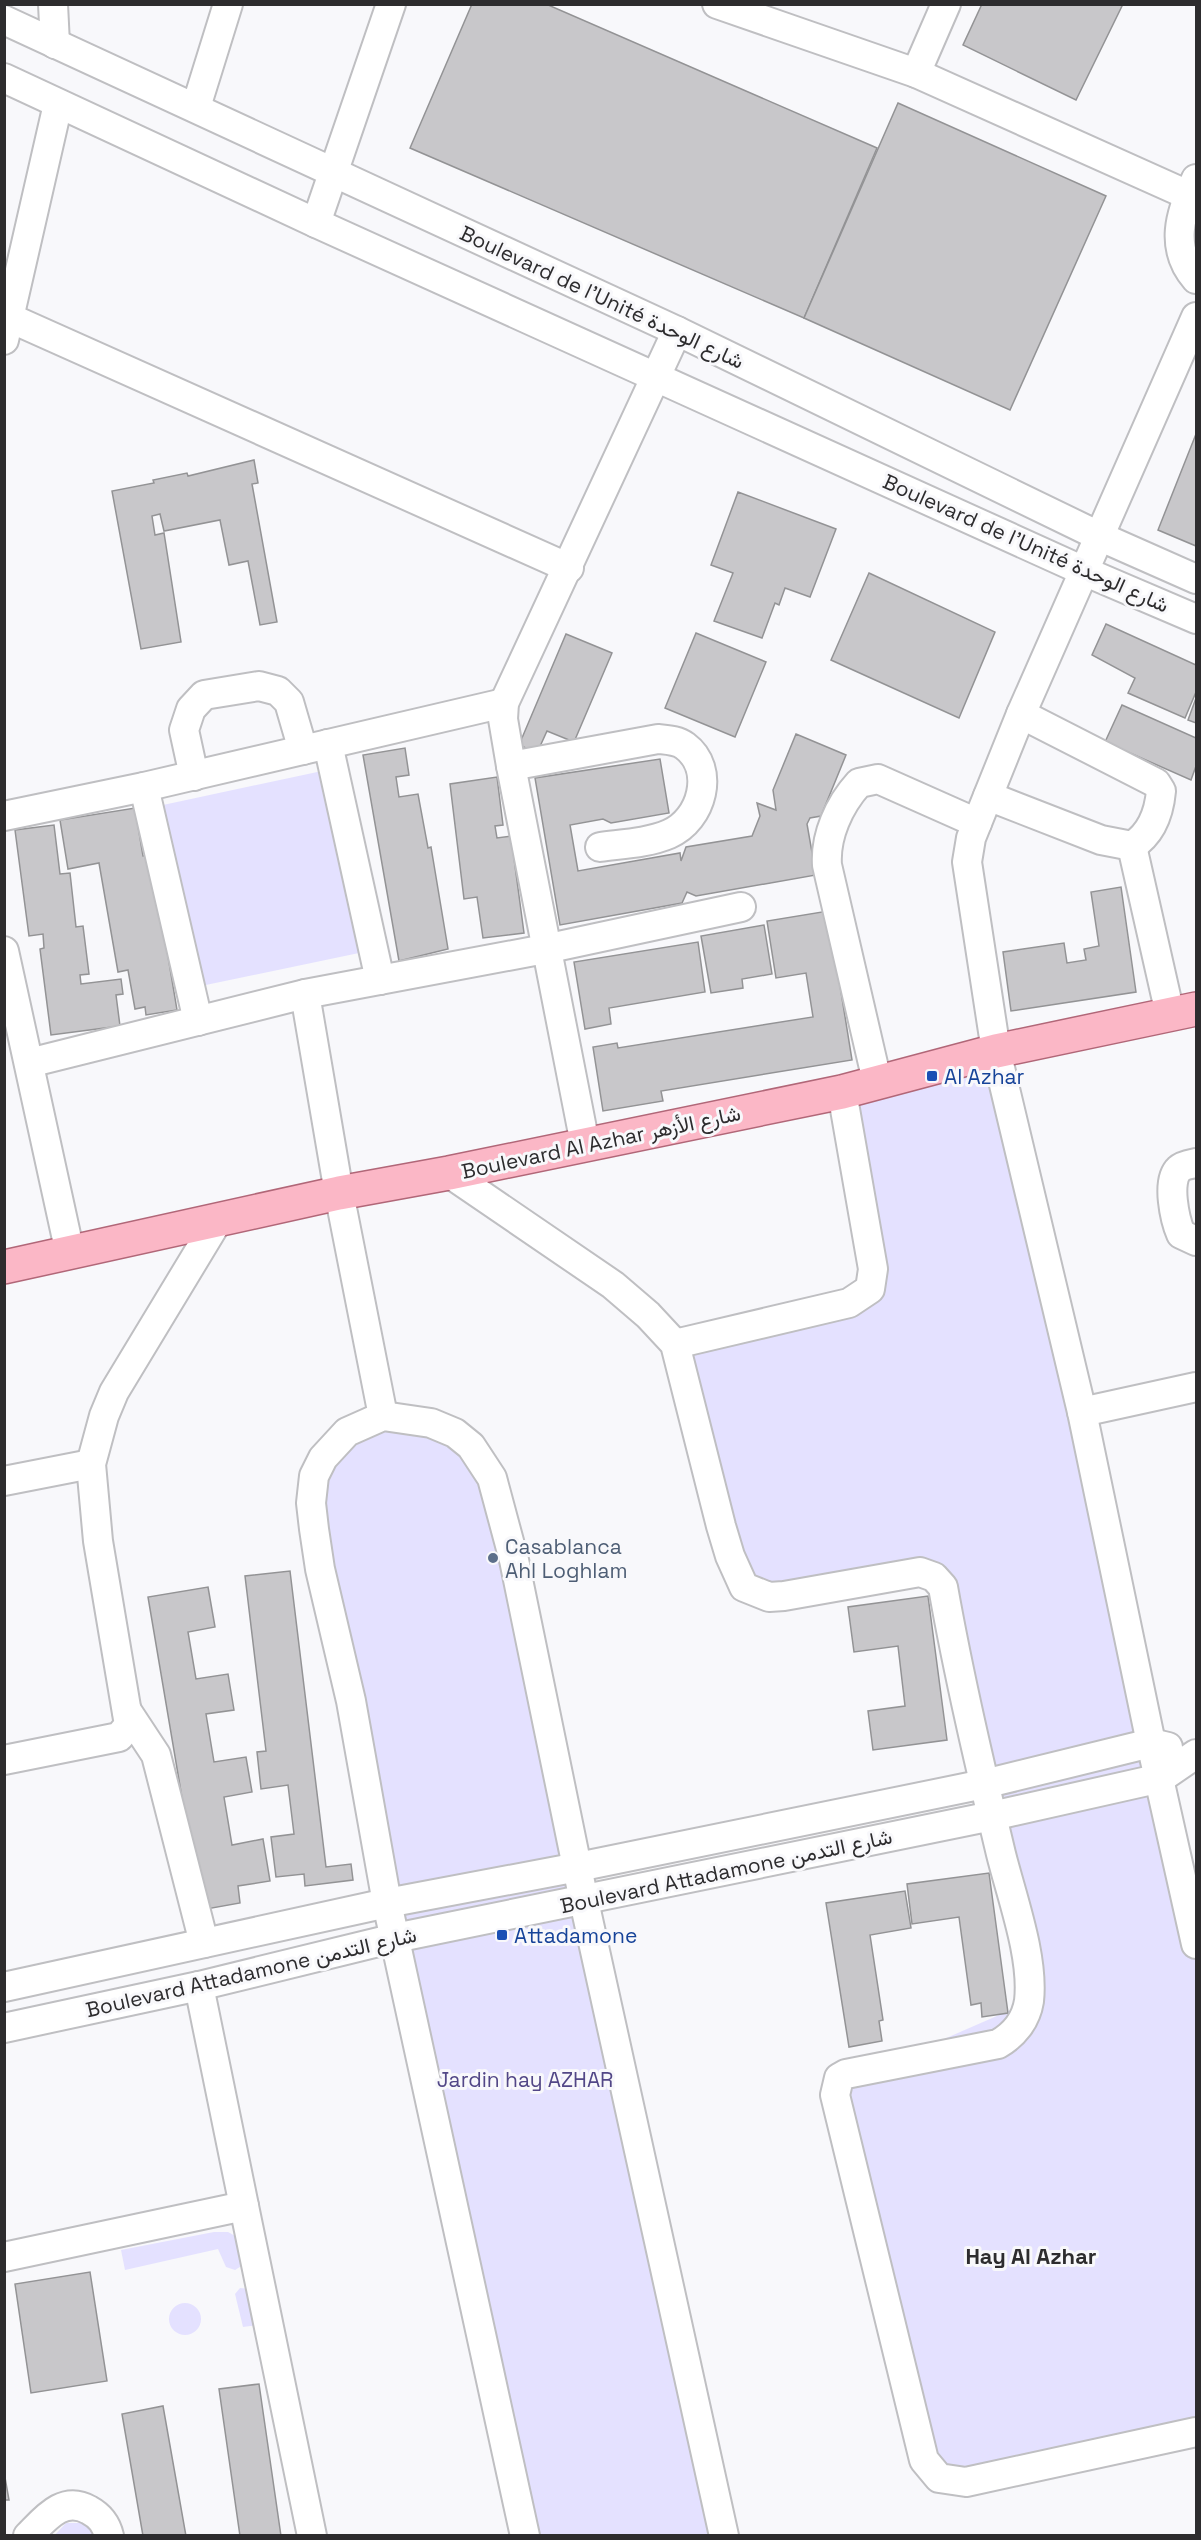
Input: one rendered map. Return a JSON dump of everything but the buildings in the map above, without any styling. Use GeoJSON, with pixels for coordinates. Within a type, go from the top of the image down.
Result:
{"type":"FeatureCollection","features":[{"type":"Feature","properties":{"kind":"main road","name":"Boulevard Al Azhar شارع الأزهر"},"geometry":{"type":"LineString","coordinates":[[4,1267],[339,1193],[449,1173],[842,1092],[996,1051],[1183,1012]]}},
{"type":"Feature","properties":{"kind":"street"},"geometry":{"type":"LineString","coordinates":[[53,4],[55,44]]}},
{"type":"Feature","properties":{"kind":"street"},"geometry":{"type":"LineString","coordinates":[[196,107],[228,4]]}},
{"type":"Feature","properties":{"kind":"street"},"geometry":{"type":"LineString","coordinates":[[316,223],[391,4]]}},
{"type":"Feature","properties":{"kind":"street"},"geometry":{"type":"LineString","coordinates":[[717,4],[916,74],[1192,186],[1178,235],[1181,254],[1188,270],[1197,279]]}},
{"type":"Feature","properties":{"kind":"street"},"geometry":{"type":"LineString","coordinates":[[916,74],[946,4]]}},
{"type":"Feature","properties":{"kind":"street","name":"Boulevard de l'Unité شارع الوحدة"},"geometry":{"type":"LineString","coordinates":[[4,20],[677,330],[1101,537],[1197,579]]}},
{"type":"Feature","properties":{"kind":"street","name":"Boulevard de l'Unité شارع الوحدة"},"geometry":{"type":"LineString","coordinates":[[4,78],[316,223],[1086,572],[1197,619]]}},
{"type":"Feature","properties":{"kind":"street"},"geometry":{"type":"LineString","coordinates":[[58,104],[7,329],[568,568]]}},
{"type":"Feature","properties":{"kind":"street"},"geometry":{"type":"LineString","coordinates":[[1197,317],[1086,572],[1021,714],[977,823],[967,862],[996,1051],[1082,1412],[1151,1743],[1161,1778],[1197,1944]]}},
{"type":"Feature","properties":{"kind":"street"},"geometry":{"type":"LineString","coordinates":[[585,1144],[510,766],[503,718],[504,704],[677,330]]}},
{"type":"Feature","properties":{"kind":"street"},"geometry":{"type":"LineString","coordinates":[[194,776],[184,730],[191,709],[204,695],[259,686],[278,691],[289,702],[315,747],[380,980]]}},
{"type":"Feature","properties":{"kind":"street"},"geometry":{"type":"LineString","coordinates":[[4,816],[194,776],[504,704]]}},
{"type":"Feature","properties":{"kind":"street"},"geometry":{"type":"LineString","coordinates":[[988,796],[1101,840],[1132,846],[1146,835],[1154,819],[1161,791],[1156,783],[1021,714]]}},
{"type":"Feature","properties":{"kind":"street"},"geometry":{"type":"LineString","coordinates":[[510,766],[658,739],[676,742],[693,753],[702,776],[702,792],[694,814],[670,834],[600,847]]}},
{"type":"Feature","properties":{"kind":"street"},"geometry":{"type":"LineString","coordinates":[[877,1081],[827,865],[826,851],[830,832],[852,790],[865,780],[878,779],[977,823]]}},
{"type":"Feature","properties":{"kind":"street"},"geometry":{"type":"LineString","coordinates":[[144,787],[198,1021]]}},
{"type":"Feature","properties":{"kind":"street"},"geometry":{"type":"LineString","coordinates":[[1132,846],[1183,1012]]}},
{"type":"Feature","properties":{"kind":"street"},"geometry":{"type":"LineString","coordinates":[[28,1063],[305,994],[545,949],[741,907]]}},
{"type":"Feature","properties":{"kind":"street"},"geometry":{"type":"LineString","coordinates":[[4,951],[70,1252]]}},
{"type":"Feature","properties":{"kind":"street"},"geometry":{"type":"LineString","coordinates":[[305,994],[339,1193],[383,1416]]}},
{"type":"Feature","properties":{"kind":"street"},"geometry":{"type":"LineString","coordinates":[[675,1344],[849,1303],[870,1289],[873,1269],[842,1092]]}},
{"type":"Feature","properties":{"kind":"street"},"geometry":{"type":"LineString","coordinates":[[1197,1163],[1180,1167],[1176,1172],[1173,1196],[1180,1234],[1197,1241]]}},
{"type":"Feature","properties":{"kind":"street"},"geometry":{"type":"LineString","coordinates":[[449,1173],[613,1285],[648,1315],[675,1344],[721,1526],[730,1556],[744,1587],[769,1597],[915,1572],[934,1577],[944,1587],[984,1784],[1027,1960],[1029,2002],[1018,2028],[1010,2037],[998,2043],[846,2074],[839,2078],[835,2095],[924,2460],[939,2478],[966,2482],[1197,2432]]}},
{"type":"Feature","properties":{"kind":"street"},"geometry":{"type":"LineString","coordinates":[[4,1760],[119,1737],[129,1725],[98,1541],[91,1464],[114,1392],[218,1220]]}},
{"type":"Feature","properties":{"kind":"street"},"geometry":{"type":"LineString","coordinates":[[1082,1412],[1197,1387]]}},
{"type":"Feature","properties":{"kind":"street"},"geometry":{"type":"LineString","coordinates":[[525,2535],[387,1903],[351,1701],[320,1569],[311,1503],[314,1476],[323,1458],[339,1437],[383,1416],[431,1423],[455,1433],[483,1461],[492,1478],[514,1560],[584,1901],[724,2535]]}},
{"type":"Feature","properties":{"kind":"street"},"geometry":{"type":"LineString","coordinates":[[4,1481],[91,1464]]}},
{"type":"Feature","properties":{"kind":"street"},"geometry":{"type":"LineString","coordinates":[[127,1711],[156,1755],[204,1943]]}},
{"type":"Feature","properties":{"kind":"street","name":"Boulevard Attadamone شارع التدمن"},"geometry":{"type":"LineString","coordinates":[[4,1987],[387,1903],[578,1868],[984,1784],[1151,1743],[1197,1753]]}},
{"type":"Feature","properties":{"kind":"street","name":"Boulevard Attadamone شارع التدمن"},"geometry":{"type":"LineString","coordinates":[[4,2028],[199,1986],[395,1938],[992,1816],[1161,1778],[1197,1753]]}},
{"type":"Feature","properties":{"kind":"street"},"geometry":{"type":"LineString","coordinates":[[199,1986],[312,2535]]}},
{"type":"Feature","properties":{"kind":"street"},"geometry":{"type":"LineString","coordinates":[[4,2257],[244,2206]]}},
{"type":"Feature","properties":{"kind":"street"},"geometry":{"type":"LineString","coordinates":[[28,2535],[55,2510],[75,2505],[99,2515],[109,2535]]}},
{"type":"Feature","properties":{"kind":"green space"},"geometry":{"type":"Polygon","coordinates":[[[322,771],[359,953],[201,986],[163,805],[322,771]]]}},
{"type":"Feature","properties":{"kind":"green space"},"geometry":{"type":"Polygon","coordinates":[[[1010,1050],[1161,1778],[1196,1924],[1196,2427],[924,2483],[843,2083],[1029,2002],[944,1582],[744,1587],[675,1344],[880,1287],[845,1084],[1010,1050]]]}},
{"type":"Feature","properties":{"kind":"green space","name":"Jardin hay AZHAR"},"geometry":{"type":"Polygon","coordinates":[[[385,1412],[479,1457],[723,2535],[530,2535],[375,1843],[318,1469],[385,1412]]]}},
{"type":"Feature","properties":{"kind":"green space"},"geometry":{"type":"Polygon","coordinates":[[[214,2232],[228,2232],[237,2237],[243,2265],[235,2270],[226,2267],[218,2249],[125,2270],[121,2250],[214,2232]]]}},
{"type":"Feature","properties":{"kind":"green space"},"geometry":{"type":"Polygon","coordinates":[[[240,2288],[250,2289],[258,2325],[243,2327],[235,2294],[240,2288]]]}},
{"type":"Feature","properties":{"kind":"green space"},"geometry":{"type":"Polygon","coordinates":[[[185,2303],[196,2308],[201,2319],[196,2330],[185,2335],[174,2330],[169,2319],[174,2308],[185,2303]]]}},
{"type":"Feature","properties":{"kind":"green space"},"geometry":{"type":"Polygon","coordinates":[[[66,2523],[81,2523],[94,2527],[98,2536],[54,2536],[66,2523]]]}},
{"type":"Feature","properties":{"kind":"place","name":"Al Azhar"},"geometry":{"type":"Point","coordinates":[932,1076]}},
{"type":"Feature","properties":{"kind":"place","name":"Casablanca Ahl Loghlam"},"geometry":{"type":"Point","coordinates":[493,1558]}},
{"type":"Feature","properties":{"kind":"place","name":"Attadamone"},"geometry":{"type":"Point","coordinates":[502,1935]}},
{"type":"Feature","properties":{"kind":"district","name":"Hay Al Azhar"},"geometry":{"type":"Point","coordinates":[1031,2256]}}]}
